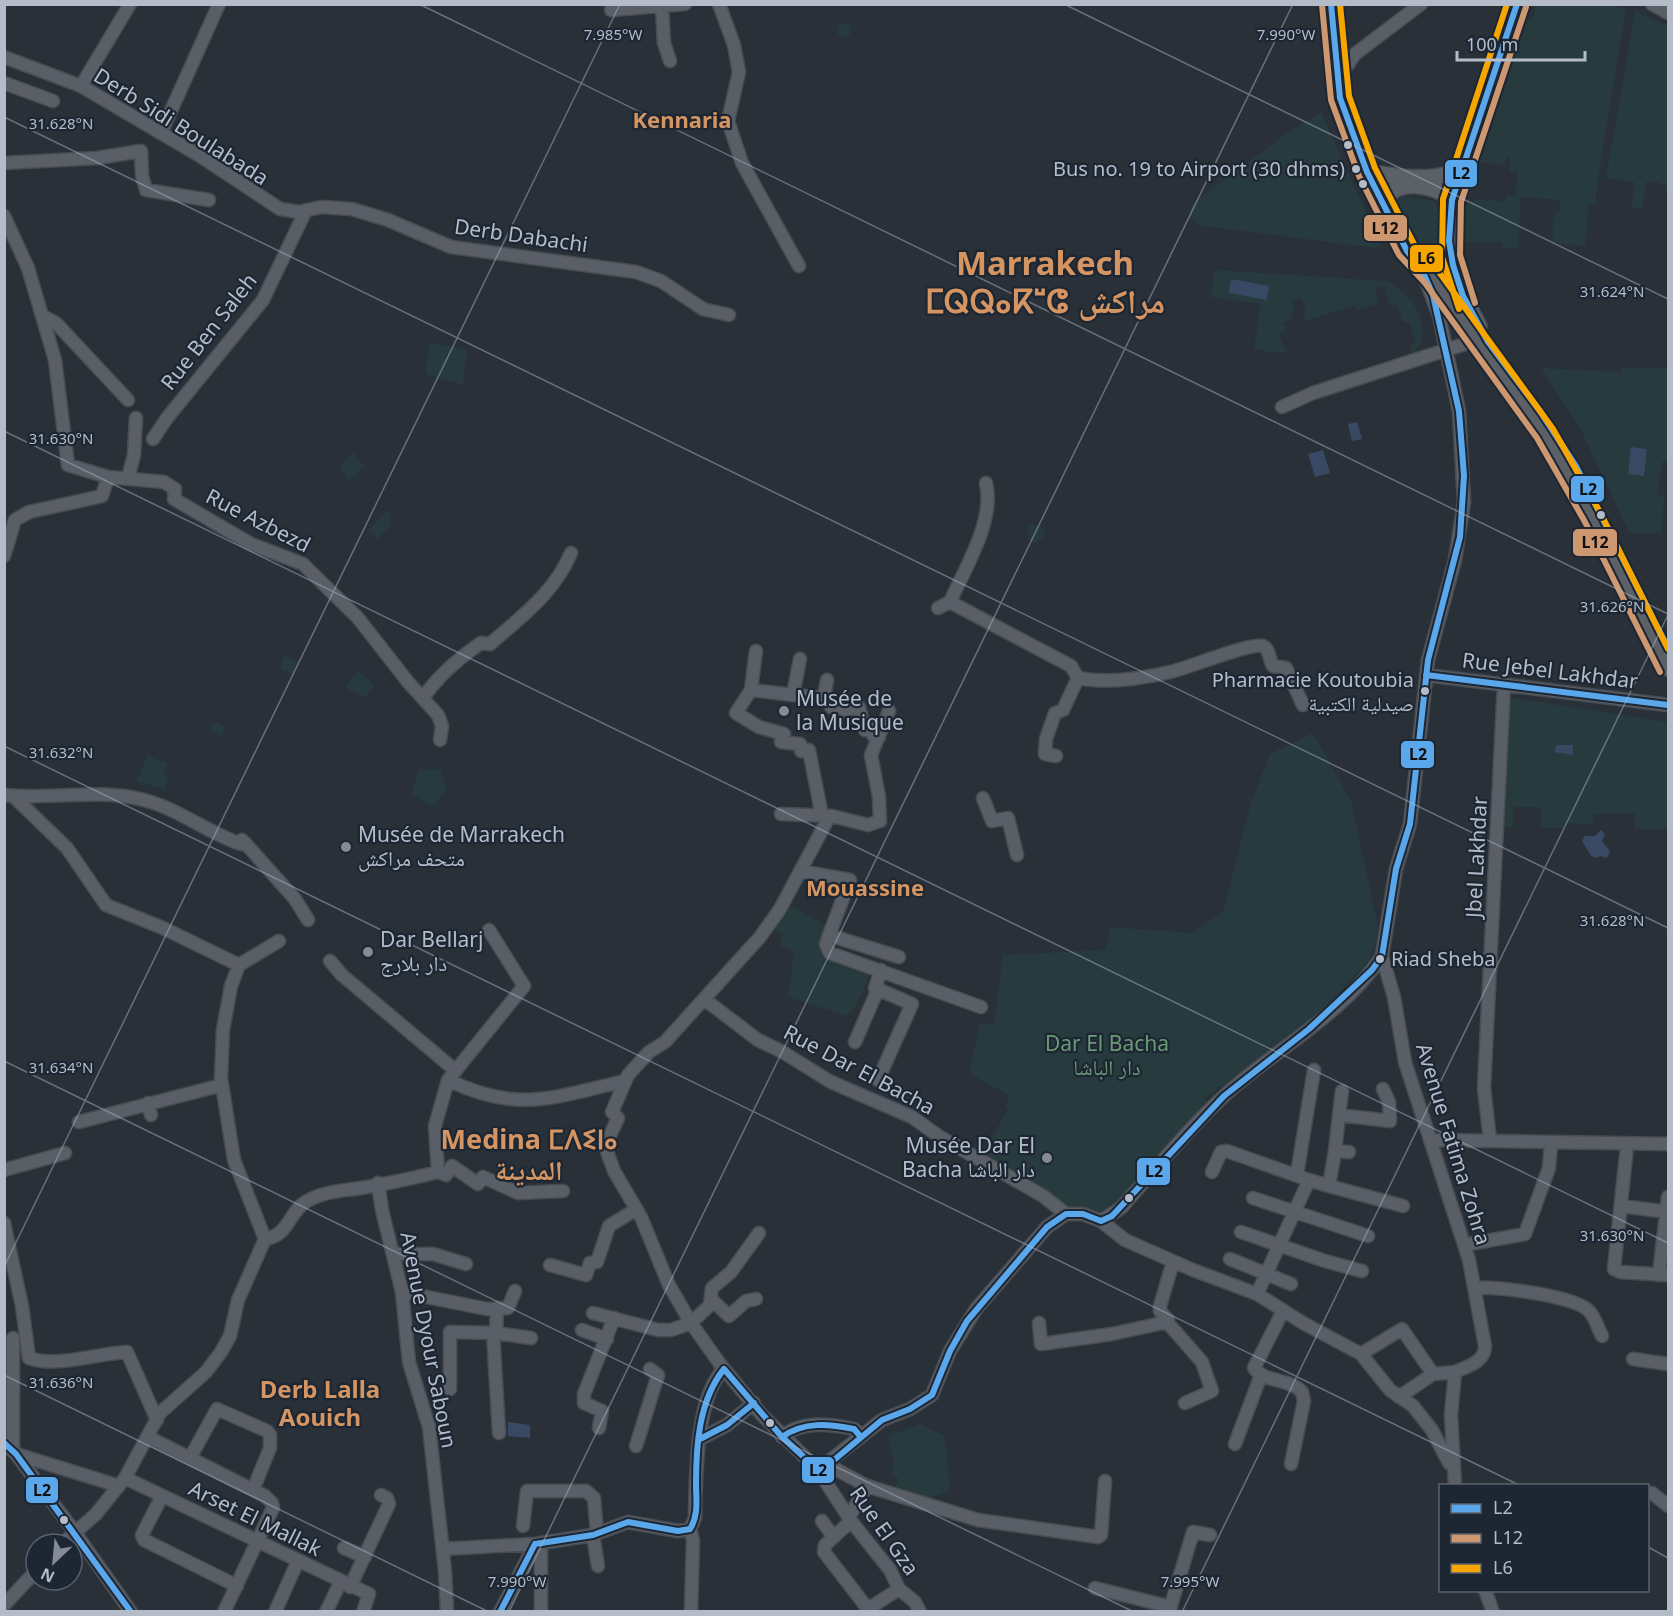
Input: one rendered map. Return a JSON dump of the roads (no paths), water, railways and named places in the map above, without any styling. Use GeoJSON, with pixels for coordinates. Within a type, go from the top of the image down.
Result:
{"type":"FeatureCollection","features":[{"type":"Feature","properties":{"kind":"main road"},"geometry":{"type":"LineString","coordinates":[[1331,4],[1340,98],[1367,172],[1382,203],[1407,251],[1432,277],[1480,339],[1545,433],[1575,484],[1668,668]]}},
{"type":"Feature","properties":{"kind":"main road"},"geometry":{"type":"LineString","coordinates":[[1518,4],[1452,200],[1451,256],[1456,278],[1469,309],[1488,342],[1540,411],[1577,468],[1668,648]]}},
{"type":"Feature","properties":{"kind":"main road"},"geometry":{"type":"LineString","coordinates":[[1367,172],[1429,177],[1446,176],[1463,166]]}},
{"type":"Feature","properties":{"kind":"main road"},"geometry":{"type":"LineString","coordinates":[[1382,203],[1396,189],[1405,186],[1434,188],[1452,200]]}},
{"type":"Feature","properties":{"kind":"street"},"geometry":{"type":"LineString","coordinates":[[81,86],[130,4]]}},
{"type":"Feature","properties":{"kind":"street"},"geometry":{"type":"LineString","coordinates":[[161,133],[219,4]]}},
{"type":"Feature","properties":{"kind":"street"},"geometry":{"type":"LineString","coordinates":[[611,10],[685,4]]}},
{"type":"Feature","properties":{"kind":"street"},"geometry":{"type":"LineString","coordinates":[[719,4],[734,45],[739,72],[728,121],[742,163],[799,266]]}},
{"type":"Feature","properties":{"kind":"street"},"geometry":{"type":"LineString","coordinates":[[1338,79],[1355,54],[1421,4]]}},
{"type":"Feature","properties":{"kind":"street"},"geometry":{"type":"LineString","coordinates":[[1652,4],[1668,13]]}},
{"type":"Feature","properties":{"kind":"street"},"geometry":{"type":"LineString","coordinates":[[657,5],[667,60],[670,61]]}},
{"type":"Feature","properties":{"kind":"street","name":"Derb Sidi Boulabada"},"geometry":{"type":"LineString","coordinates":[[4,57],[81,86],[161,133],[272,206],[292,212],[305,212]]}},
{"type":"Feature","properties":{"kind":"street"},"geometry":{"type":"LineString","coordinates":[[4,83],[53,101]]}},
{"type":"Feature","properties":{"kind":"street"},"geometry":{"type":"LineString","coordinates":[[4,164],[97,158],[141,151],[142,176],[147,190],[209,200]]}},
{"type":"Feature","properties":{"kind":"street","name":"Derb Dabachi"},"geometry":{"type":"LineString","coordinates":[[305,212],[321,207],[352,209],[388,220],[451,248],[623,270],[661,281],[703,309],[729,315]]}},
{"type":"Feature","properties":{"kind":"street","name":"Rue Ben Saleh"},"geometry":{"type":"LineString","coordinates":[[153,439],[167,418],[262,300],[305,212]]}},
{"type":"Feature","properties":{"kind":"street"},"geometry":{"type":"LineString","coordinates":[[4,216],[24,256],[43,316],[56,323],[128,400]]}},
{"type":"Feature","properties":{"kind":"street","name":"Avenue Fatima Zohra"},"geometry":{"type":"LineString","coordinates":[[1421,268],[1439,315],[1459,411],[1464,502],[1460,537],[1432,641],[1426,675],[1410,824],[1396,869],[1382,956],[1394,997],[1405,1062],[1464,1245],[1475,1288],[1486,1350],[1480,1360],[1455,1372]]}},
{"type":"Feature","properties":{"kind":"street","name":"Rue Azbezd"},"geometry":{"type":"LineString","coordinates":[[43,316],[58,370],[68,465],[108,477],[164,482],[175,489],[174,500],[226,531],[264,550],[291,557],[303,564],[358,618],[423,698],[441,722],[440,740]]}},
{"type":"Feature","properties":{"kind":"street"},"geometry":{"type":"LineString","coordinates":[[1317,394],[1480,339]]}},
{"type":"Feature","properties":{"kind":"street"},"geometry":{"type":"LineString","coordinates":[[128,478],[134,455],[136,418]]}},
{"type":"Feature","properties":{"kind":"street"},"geometry":{"type":"LineString","coordinates":[[4,556],[15,520],[29,512],[102,496],[108,477]]}},
{"type":"Feature","properties":{"kind":"street"},"geometry":{"type":"LineString","coordinates":[[986,483],[989,496],[982,527],[944,605],[1073,667],[1078,678],[1063,710],[1055,713],[1046,739],[1045,754],[1056,756]]}},
{"type":"Feature","properties":{"kind":"street"},"geometry":{"type":"LineString","coordinates":[[423,698],[433,683],[466,653],[481,643],[490,644],[546,593],[563,572],[571,553]]}},
{"type":"Feature","properties":{"kind":"street"},"geometry":{"type":"LineString","coordinates":[[1078,678],[1096,682],[1169,673],[1218,658],[1245,646],[1262,646],[1268,650],[1273,666],[1286,668],[1303,705]]}},
{"type":"Feature","properties":{"kind":"street"},"geometry":{"type":"LineString","coordinates":[[756,651],[751,690],[736,713],[759,727],[784,734],[781,742],[800,744],[801,751],[809,750],[826,816],[780,909],[760,937],[662,1045],[645,1055],[625,1081],[612,1112],[618,1118],[605,1146],[614,1171],[640,1217],[669,1285],[691,1323],[724,1369],[782,1437],[823,1468],[867,1486],[985,1521],[1098,1537],[1101,1535],[1105,1481]]}},
{"type":"Feature","properties":{"kind":"street"},"geometry":{"type":"LineString","coordinates":[[794,695],[800,659]]}},
{"type":"Feature","properties":{"kind":"street","name":"Rue Jebel Lakhdar"},"geometry":{"type":"LineString","coordinates":[[1426,675],[1668,705]]}},
{"type":"Feature","properties":{"kind":"street"},"geometry":{"type":"LineString","coordinates":[[824,699],[827,680]]}},
{"type":"Feature","properties":{"kind":"street","name":"Jbel Lakhdar"},"geometry":{"type":"LineString","coordinates":[[1490,1140],[1484,1088],[1504,684]]}},
{"type":"Feature","properties":{"kind":"street"},"geometry":{"type":"LineString","coordinates":[[751,690],[824,699],[830,702],[831,707],[844,704],[844,710],[859,707],[865,730],[875,729],[873,735],[879,736]]}},
{"type":"Feature","properties":{"kind":"street"},"geometry":{"type":"LineString","coordinates":[[781,814],[826,816],[868,825],[880,821],[879,796],[871,755],[889,711]]}},
{"type":"Feature","properties":{"kind":"street"},"geometry":{"type":"LineString","coordinates":[[9,796],[97,795],[135,798],[172,808],[229,840],[240,844],[242,840],[295,899],[308,920]]}},
{"type":"Feature","properties":{"kind":"street"},"geometry":{"type":"LineString","coordinates":[[9,796],[67,848],[106,905],[156,924],[239,965]]}},
{"type":"Feature","properties":{"kind":"street"},"geometry":{"type":"LineString","coordinates":[[983,798],[992,821],[1008,818],[1017,855]]}},
{"type":"Feature","properties":{"kind":"street"},"geometry":{"type":"LineString","coordinates":[[800,871],[850,880],[826,944],[830,953],[981,1007]]}},
{"type":"Feature","properties":{"kind":"street"},"geometry":{"type":"LineString","coordinates":[[438,1172],[435,1126],[452,1075],[525,984],[489,930]]}},
{"type":"Feature","properties":{"kind":"street"},"geometry":{"type":"LineString","coordinates":[[829,935],[899,957]]}},
{"type":"Feature","properties":{"kind":"street"},"geometry":{"type":"LineString","coordinates":[[74,1531],[96,1514],[122,1482],[157,1420],[175,1397],[206,1372],[226,1345],[238,1300],[265,1239],[234,1160],[222,1085],[223,1030],[231,986],[239,965],[279,942]]}},
{"type":"Feature","properties":{"kind":"street"},"geometry":{"type":"LineString","coordinates":[[1382,956],[1372,970],[1338,1005],[1224,1096],[1120,1208],[1101,1221],[1125,1240],[1173,1262],[1257,1294],[1282,1311],[1361,1354],[1390,1390],[1413,1406],[1432,1430],[1446,1453],[1454,1479]]}},
{"type":"Feature","properties":{"kind":"street"},"geometry":{"type":"LineString","coordinates":[[330,961],[342,975],[452,1075],[490,1097],[515,1101],[542,1100],[625,1081]]}},
{"type":"Feature","properties":{"kind":"street"},"geometry":{"type":"LineString","coordinates":[[878,1080],[912,1004],[874,985],[881,970]]}},
{"type":"Feature","properties":{"kind":"street"},"geometry":{"type":"LineString","coordinates":[[855,1042],[878,989]]}},
{"type":"Feature","properties":{"kind":"street","name":"Rue Dar El Bacha"},"geometry":{"type":"LineString","coordinates":[[704,999],[758,1040],[791,1056],[831,1082],[912,1117],[940,1137],[1054,1203],[1066,1214],[1083,1214],[1101,1221]]}},
{"type":"Feature","properties":{"kind":"street"},"geometry":{"type":"LineString","coordinates":[[1297,1174],[1314,1070]]}},
{"type":"Feature","properties":{"kind":"street"},"geometry":{"type":"LineString","coordinates":[[79,1122],[150,1109],[222,1085]]}},
{"type":"Feature","properties":{"kind":"street"},"geometry":{"type":"LineString","coordinates":[[1339,1115],[1390,1120],[1389,1102],[1383,1089]]}},
{"type":"Feature","properties":{"kind":"street"},"geometry":{"type":"LineString","coordinates":[[1329,1186],[1342,1091]]}},
{"type":"Feature","properties":{"kind":"street"},"geometry":{"type":"LineString","coordinates":[[1430,1140],[1490,1140],[1627,1146],[1668,1144]]}},
{"type":"Feature","properties":{"kind":"street"},"geometry":{"type":"LineString","coordinates":[[1464,1245],[1525,1234],[1549,1168],[1551,1143]]}},
{"type":"Feature","properties":{"kind":"street"},"geometry":{"type":"LineString","coordinates":[[1627,1146],[1614,1269],[1620,1272],[1664,1275],[1668,1197]]}},
{"type":"Feature","properties":{"kind":"street"},"geometry":{"type":"LineString","coordinates":[[1212,1172],[1220,1155],[1227,1151],[1309,1180],[1402,1206]]}},
{"type":"Feature","properties":{"kind":"street"},"geometry":{"type":"LineString","coordinates":[[1335,1151],[1349,1152]]}},
{"type":"Feature","properties":{"kind":"street"},"geometry":{"type":"LineString","coordinates":[[4,1170],[65,1154]]}},
{"type":"Feature","properties":{"kind":"street"},"geometry":{"type":"LineString","coordinates":[[265,1239],[274,1238],[282,1232],[304,1202],[320,1193],[364,1188],[378,1183],[438,1172],[446,1175],[452,1166],[478,1184],[483,1177],[518,1193],[563,1191]]}},
{"type":"Feature","properties":{"kind":"street"},"geometry":{"type":"LineString","coordinates":[[1257,1294],[1309,1180]]}},
{"type":"Feature","properties":{"kind":"street","name":"Avenue Dyour Saboun"},"geometry":{"type":"LineString","coordinates":[[378,1183],[402,1292],[409,1362],[429,1427],[443,1549],[447,1611]]}},
{"type":"Feature","properties":{"kind":"street"},"geometry":{"type":"LineString","coordinates":[[1253,1198],[1368,1236]]}},
{"type":"Feature","properties":{"kind":"street"},"geometry":{"type":"LineString","coordinates":[[1622,1206],[1668,1212]]}},
{"type":"Feature","properties":{"kind":"street"},"geometry":{"type":"LineString","coordinates":[[550,1265],[586,1275],[590,1263],[597,1262],[609,1226],[635,1210]]}},
{"type":"Feature","properties":{"kind":"street"},"geometry":{"type":"LineString","coordinates":[[823,1468],[882,1420],[910,1409],[932,1395],[950,1351],[976,1309],[1047,1227],[1066,1214]]}},
{"type":"Feature","properties":{"kind":"street"},"geometry":{"type":"LineString","coordinates":[[4,1223],[22,1306],[29,1358],[36,1361],[127,1352],[157,1420]]}},
{"type":"Feature","properties":{"kind":"street"},"geometry":{"type":"LineString","coordinates":[[1241,1232],[1325,1261],[1362,1271]]}},
{"type":"Feature","properties":{"kind":"street"},"geometry":{"type":"LineString","coordinates":[[593,1313],[664,1331],[691,1323],[710,1305],[712,1288],[731,1272],[759,1233]]}},
{"type":"Feature","properties":{"kind":"street"},"geometry":{"type":"LineString","coordinates":[[394,1254],[433,1254],[466,1264]]}},
{"type":"Feature","properties":{"kind":"street"},"geometry":{"type":"LineString","coordinates":[[1230,1259],[1292,1284]]}},
{"type":"Feature","properties":{"kind":"street"},"geometry":{"type":"LineString","coordinates":[[1173,1262],[1160,1311],[1202,1362],[1212,1391],[1185,1403]]}},
{"type":"Feature","properties":{"kind":"street"},"geometry":{"type":"LineString","coordinates":[[1475,1288],[1523,1290],[1583,1307],[1592,1316],[1602,1336]]}},
{"type":"Feature","properties":{"kind":"street"},"geometry":{"type":"LineString","coordinates":[[402,1292],[487,1309],[508,1308],[515,1291]]}},
{"type":"Feature","properties":{"kind":"street"},"geometry":{"type":"LineString","coordinates":[[712,1300],[729,1316],[746,1301],[756,1299]]}},
{"type":"Feature","properties":{"kind":"street"},"geometry":{"type":"LineString","coordinates":[[497,1308],[495,1333],[499,1433]]}},
{"type":"Feature","properties":{"kind":"street"},"geometry":{"type":"LineString","coordinates":[[1282,1311],[1254,1363],[1254,1369],[1261,1375],[1294,1386],[1302,1392],[1304,1401],[1291,1464]]}},
{"type":"Feature","properties":{"kind":"street"},"geometry":{"type":"LineString","coordinates":[[599,1428],[602,1411],[584,1403],[584,1398],[614,1318]]}},
{"type":"Feature","properties":{"kind":"street"},"geometry":{"type":"LineString","coordinates":[[1039,1323],[1041,1344],[1112,1334],[1167,1322]]}},
{"type":"Feature","properties":{"kind":"street"},"geometry":{"type":"LineString","coordinates":[[1361,1354],[1400,1329],[1404,1329],[1433,1374]]}},
{"type":"Feature","properties":{"kind":"street"},"geometry":{"type":"LineString","coordinates":[[582,1330],[607,1339]]}},
{"type":"Feature","properties":{"kind":"street"},"geometry":{"type":"LineString","coordinates":[[450,1389],[450,1332],[495,1333],[531,1338]]}},
{"type":"Feature","properties":{"kind":"street"},"geometry":{"type":"LineString","coordinates":[[13,1338],[11,1449],[74,1531],[131,1611]]}},
{"type":"Feature","properties":{"kind":"street"},"geometry":{"type":"LineString","coordinates":[[1633,1359],[1668,1364]]}},
{"type":"Feature","properties":{"kind":"street"},"geometry":{"type":"LineString","coordinates":[[636,1446],[658,1375],[650,1369]]}},
{"type":"Feature","properties":{"kind":"street"},"geometry":{"type":"LineString","coordinates":[[691,1611],[693,1540],[690,1529],[695,1518],[700,1439],[708,1389],[724,1369]]}},
{"type":"Feature","properties":{"kind":"street"},"geometry":{"type":"LineString","coordinates":[[1399,1397],[1433,1374],[1455,1372],[1451,1415],[1454,1479]]}},
{"type":"Feature","properties":{"kind":"street"},"geometry":{"type":"LineString","coordinates":[[1235,1444],[1261,1375]]}},
{"type":"Feature","properties":{"kind":"street"},"geometry":{"type":"LineString","coordinates":[[700,1439],[727,1425],[754,1403]]}},
{"type":"Feature","properties":{"kind":"street"},"geometry":{"type":"LineString","coordinates":[[190,1458],[217,1409],[267,1431],[270,1435],[270,1448],[253,1490]]}},
{"type":"Feature","properties":{"kind":"street"},"geometry":{"type":"LineString","coordinates":[[782,1437],[792,1428],[830,1425],[854,1429],[860,1436]]}},
{"type":"Feature","properties":{"kind":"street","name":"Arset El Mallak"},"geometry":{"type":"LineString","coordinates":[[148,1437],[270,1499],[273,1508],[256,1542]]}},
{"type":"Feature","properties":{"kind":"street","name":"Arset El Mallak"},"geometry":{"type":"LineString","coordinates":[[11,1449],[162,1496],[297,1563],[369,1594],[363,1611]]}},
{"type":"Feature","properties":{"kind":"street","name":"Rue El Gza"},"geometry":{"type":"LineString","coordinates":[[823,1468],[850,1519],[890,1570],[899,1588],[913,1599],[921,1611]]}},
{"type":"Feature","properties":{"kind":"street"},"geometry":{"type":"LineString","coordinates":[[867,1486],[850,1519],[832,1535],[825,1545],[824,1552],[868,1610],[899,1588]]}},
{"type":"Feature","properties":{"kind":"street"},"geometry":{"type":"LineString","coordinates":[[523,1526],[527,1491],[586,1491],[594,1498],[598,1566]]}},
{"type":"Feature","properties":{"kind":"street"},"geometry":{"type":"LineString","coordinates":[[1652,1493],[1668,1506]]}},
{"type":"Feature","properties":{"kind":"street"},"geometry":{"type":"LineString","coordinates":[[326,1611],[364,1557],[388,1504],[387,1498],[381,1495]]}},
{"type":"Feature","properties":{"kind":"street"},"geometry":{"type":"LineString","coordinates":[[162,1496],[143,1529],[144,1540],[237,1586]]}},
{"type":"Feature","properties":{"kind":"street"},"geometry":{"type":"LineString","coordinates":[[822,1521],[832,1535]]}},
{"type":"Feature","properties":{"kind":"street"},"geometry":{"type":"LineString","coordinates":[[443,1549],[538,1544],[595,1534],[628,1522],[678,1531],[690,1529]]}},
{"type":"Feature","properties":{"kind":"street"},"geometry":{"type":"LineString","coordinates":[[1095,1588],[1170,1609],[1192,1534],[1194,1532],[1210,1534]]}},
{"type":"Feature","properties":{"kind":"street"},"geometry":{"type":"LineString","coordinates":[[224,1611],[256,1542]]}},
{"type":"Feature","properties":{"kind":"street"},"geometry":{"type":"LineString","coordinates":[[500,1611],[538,1544]]}},
{"type":"Feature","properties":{"kind":"street"},"geometry":{"type":"LineString","coordinates":[[538,1544],[541,1611]]}},
{"type":"Feature","properties":{"kind":"street"},"geometry":{"type":"LineString","coordinates":[[344,1548],[364,1557]]}},
{"type":"Feature","properties":{"kind":"street"},"geometry":{"type":"LineString","coordinates":[[275,1611],[297,1563]]}},
{"type":"Feature","properties":{"kind":"street"},"geometry":{"type":"LineString","coordinates":[[4,1605],[24,1584]]}},
{"type":"Feature","properties":{"kind":"street"},"geometry":{"type":"LineString","coordinates":[[1486,1592],[1493,1611]]}},
{"type":"Feature","properties":{"kind":"water"},"geometry":{"type":"Polygon","coordinates":[[[1231,279],[1269,286],[1267,300],[1229,293],[1231,279]]]}},
{"type":"Feature","properties":{"kind":"water"},"geometry":{"type":"Polygon","coordinates":[[[1357,422],[1362,439],[1352,441],[1348,424],[1357,422]]]}},
{"type":"Feature","properties":{"kind":"water"},"geometry":{"type":"Polygon","coordinates":[[[1631,447],[1647,449],[1644,476],[1628,474],[1631,447]]]}},
{"type":"Feature","properties":{"kind":"water"},"geometry":{"type":"Polygon","coordinates":[[[1323,450],[1330,473],[1315,477],[1308,454],[1323,450]]]}},
{"type":"Feature","properties":{"kind":"water"},"geometry":{"type":"Polygon","coordinates":[[[1557,745],[1573,745],[1573,755],[1554,752],[1557,745]]]}},
{"type":"Feature","properties":{"kind":"water"},"geometry":{"type":"Polygon","coordinates":[[[1601,830],[1605,834],[1602,841],[1610,851],[1607,858],[1591,856],[1582,841],[1585,836],[1595,836],[1601,830]]]}},
{"type":"Feature","properties":{"kind":"water"},"geometry":{"type":"Polygon","coordinates":[[[508,1422],[530,1425],[530,1438],[508,1436],[508,1422]]]}},
{"type":"Feature","properties":{"kind":"place","name":"Bus no. 19 to Airport (30 dhms)"},"geometry":{"type":"Point","coordinates":[1356,169]}},
{"type":"Feature","properties":{"kind":"place","name":"Pharmacie Koutoubia صيدلية الكتبية"},"geometry":{"type":"Point","coordinates":[1425,691]}},
{"type":"Feature","properties":{"kind":"place","name":"Musée de la Musique"},"geometry":{"type":"Point","coordinates":[784,711]}},
{"type":"Feature","properties":{"kind":"place","name":"Musée de Marrakech متحف مراكش"},"geometry":{"type":"Point","coordinates":[346,847]}},
{"type":"Feature","properties":{"kind":"place","name":"Dar Bellarj دار بلارج"},"geometry":{"type":"Point","coordinates":[368,952]}},
{"type":"Feature","properties":{"kind":"place","name":"Riad Sheba"},"geometry":{"type":"Point","coordinates":[1380,959]}},
{"type":"Feature","properties":{"kind":"place","name":"Musée Dar El Bacha دار الباشا"},"geometry":{"type":"Point","coordinates":[1047,1158]}},
{"type":"Feature","properties":{"kind":"district","name":"Kennaria"},"geometry":{"type":"Point","coordinates":[682,120]}},
{"type":"Feature","properties":{"kind":"district","name":"Marrakech ⵎⵕⵕⴰⴽⵯⵛ مراكش"},"geometry":{"type":"Point","coordinates":[1045,282]}},
{"type":"Feature","properties":{"kind":"district","name":"Mouassine"},"geometry":{"type":"Point","coordinates":[865,888]}},
{"type":"Feature","properties":{"kind":"district","name":"Medina ⵎⴷⵉⵏⴰ المدينة"},"geometry":{"type":"Point","coordinates":[529,1156]}},
{"type":"Feature","properties":{"kind":"district","name":"Derb Lalla Aouich"},"geometry":{"type":"Point","coordinates":[320,1404]}},
{"type":"Feature","properties":{"kind":"park label","name":"Dar El Bacha دار الباشا"},"geometry":{"type":"Point","coordinates":[1107,1056]}}]}
